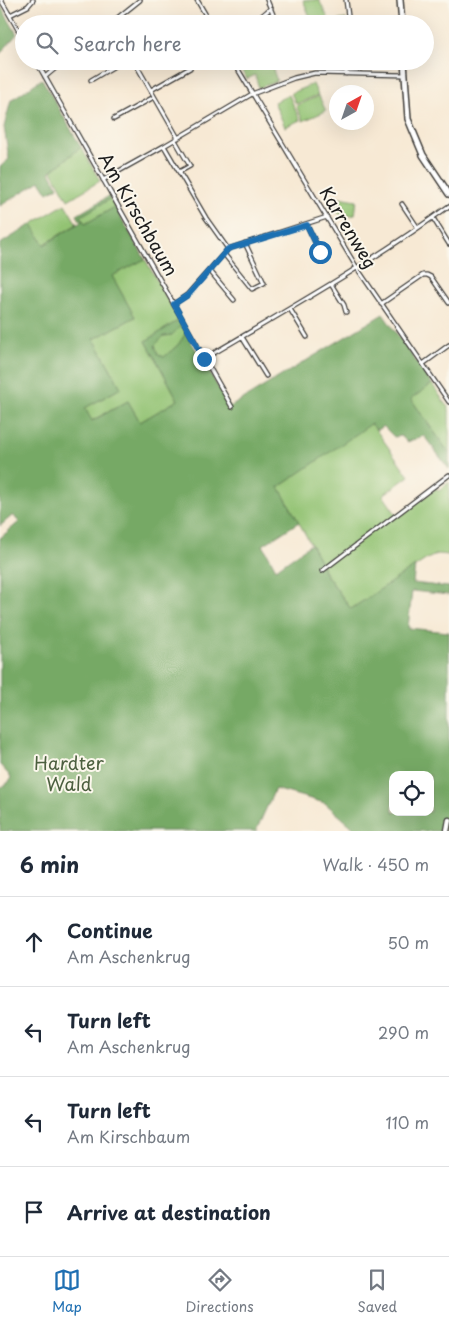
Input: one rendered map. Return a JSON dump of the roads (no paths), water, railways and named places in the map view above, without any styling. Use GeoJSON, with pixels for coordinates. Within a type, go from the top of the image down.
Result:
{"type":"FeatureCollection","features":[{"type":"Feature","properties":{"kind":"main road"},"geometry":{"type":"LineString","coordinates":[[400,0],[401,15]]}},
{"type":"Feature","properties":{"kind":"main road"},"geometry":{"type":"LineString","coordinates":[[404,70],[408,119],[414,136],[423,155],[449,194]]}},
{"type":"Feature","properties":{"kind":"street"},"geometry":{"type":"LineString","coordinates":[[1,0],[15,24]]}},
{"type":"Feature","properties":{"kind":"street"},"geometry":{"type":"LineString","coordinates":[[10,15],[28,6],[33,0]]}},
{"type":"Feature","properties":{"kind":"street"},"geometry":{"type":"LineString","coordinates":[[121,15],[140,0]]}},
{"type":"Feature","properties":{"kind":"street"},"geometry":{"type":"LineString","coordinates":[[196,0],[205,15]]}},
{"type":"Feature","properties":{"kind":"street"},"geometry":{"type":"LineString","coordinates":[[267,0],[274,15]]}},
{"type":"Feature","properties":{"kind":"street"},"geometry":{"type":"LineString","coordinates":[[346,0],[348,15]]}},
{"type":"Feature","properties":{"kind":"street"},"geometry":{"type":"LineString","coordinates":[[263,15],[271,8]]}},
{"type":"Feature","properties":{"kind":"street","name":"Am Kirschbaum"},"geometry":{"type":"LineString","coordinates":[[41,70],[232,407]]}},
{"type":"Feature","properties":{"kind":"street"},"geometry":{"type":"LineString","coordinates":[[45,77],[53,70]]}},
{"type":"Feature","properties":{"kind":"street"},"geometry":{"type":"LineString","coordinates":[[91,80],[108,70]]}},
{"type":"Feature","properties":{"kind":"street"},"geometry":{"type":"LineString","coordinates":[[139,70],[190,166],[179,172]]}},
{"type":"Feature","properties":{"kind":"street"},"geometry":{"type":"LineString","coordinates":[[151,90],[186,70]]}},
{"type":"Feature","properties":{"kind":"street","name":"Karrenweg"},"geometry":{"type":"LineString","coordinates":[[238,70],[357,268],[449,402]]}},
{"type":"Feature","properties":{"kind":"street"},"geometry":{"type":"LineString","coordinates":[[346,70],[346,74]]}},
{"type":"Feature","properties":{"kind":"street"},"geometry":{"type":"LineString","coordinates":[[103,180],[252,94],[306,75],[315,73],[404,75]]}},
{"type":"Feature","properties":{"kind":"street"},"geometry":{"type":"LineString","coordinates":[[114,119],[154,97]]}},
{"type":"Feature","properties":{"kind":"street"},"geometry":{"type":"LineString","coordinates":[[164,146],[206,218],[228,249]]}},
{"type":"Feature","properties":{"kind":"street"},"geometry":{"type":"LineString","coordinates":[[402,204],[418,228]]}},
{"type":"Feature","properties":{"kind":"street"},"geometry":{"type":"LineString","coordinates":[[204,359],[332,284],[449,206]]}},
{"type":"Feature","properties":{"kind":"street"},"geometry":{"type":"LineString","coordinates":[[174,304],[187,296],[228,249],[307,225],[326,217]]}},
{"type":"Feature","properties":{"kind":"street"},"geometry":{"type":"LineString","coordinates":[[432,218],[449,244]]}},
{"type":"Feature","properties":{"kind":"street"},"geometry":{"type":"LineString","coordinates":[[307,225],[320,252]]}},
{"type":"Feature","properties":{"kind":"street"},"geometry":{"type":"LineString","coordinates":[[224,254],[252,290],[264,283],[245,243]]}},
{"type":"Feature","properties":{"kind":"street"},"geometry":{"type":"LineString","coordinates":[[210,271],[234,300]]}},
{"type":"Feature","properties":{"kind":"street"},"geometry":{"type":"LineString","coordinates":[[381,304],[423,275],[431,278],[449,303]]}},
{"type":"Feature","properties":{"kind":"street"},"geometry":{"type":"LineString","coordinates":[[332,284],[346,312]]}},
{"type":"Feature","properties":{"kind":"street"},"geometry":{"type":"LineString","coordinates":[[290,308],[307,336]]}},
{"type":"Feature","properties":{"kind":"street"},"geometry":{"type":"LineString","coordinates":[[242,337],[266,376]]}},
{"type":"Feature","properties":{"kind":"street"},"geometry":{"type":"LineString","coordinates":[[423,364],[449,345]]}},
{"type":"Feature","properties":{"kind":"street"},"geometry":{"type":"LineString","coordinates":[[322,570],[449,475]]}},
{"type":"Feature","properties":{"kind":"street"},"geometry":{"type":"LineString","coordinates":[[447,831],[449,820]]}},
{"type":"Feature","properties":{"kind":"park label","name":"Hardter Wald"},"geometry":{"type":"Point","coordinates":[69,772]}}]}
